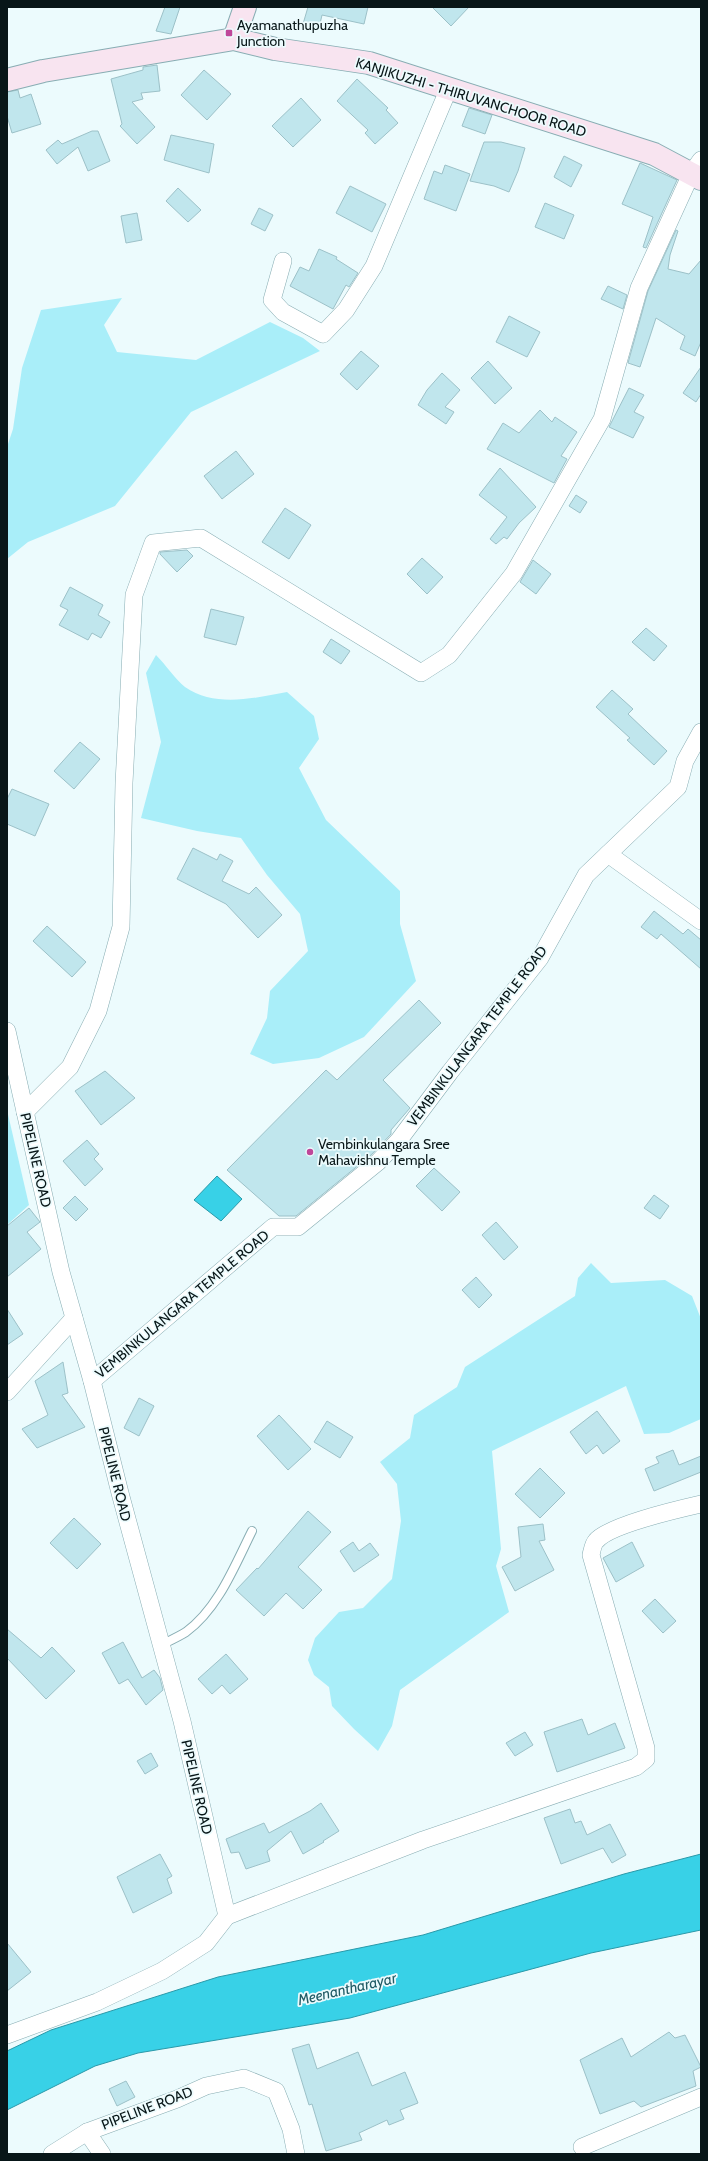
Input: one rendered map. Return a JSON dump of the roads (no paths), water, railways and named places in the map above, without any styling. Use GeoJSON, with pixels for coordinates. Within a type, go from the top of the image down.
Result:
{"type":"FeatureCollection","features":[{"type":"Feature","properties":{"kind":"main road"},"geometry":{"type":"LineString","coordinates":[[7,80],[43,71],[234,39],[245,7]]}},
{"type":"Feature","properties":{"kind":"main road","name":"KANJIKUZHI - THIRUVANCHOOR ROAD"},"geometry":{"type":"LineString","coordinates":[[234,39],[274,49],[370,63],[654,154],[698,171]]}},
{"type":"Feature","properties":{"kind":"street"},"geometry":{"type":"LineString","coordinates":[[283,261],[272,300],[283,312],[323,334],[346,310],[374,266],[449,88]]}},
{"type":"Feature","properties":{"kind":"street"},"geometry":{"type":"LineString","coordinates":[[25,1112],[70,1068],[98,1011],[121,927],[124,783],[134,595],[153,543],[201,538],[420,673],[449,654],[514,573],[602,419],[639,288],[698,171]]}},
{"type":"Feature","properties":{"kind":"street","name":"VEMBINKULANGARA TEMPLE ROAD"},"geometry":{"type":"LineString","coordinates":[[92,1381],[272,1227],[298,1227],[378,1162],[399,1140],[450,1072],[540,958],[586,875],[678,787],[685,761],[701,732]]}},
{"type":"Feature","properties":{"kind":"street"},"geometry":{"type":"LineString","coordinates":[[608,854],[701,921]]}},
{"type":"Feature","properties":{"kind":"street","name":"PIPELINE ROAD"},"geometry":{"type":"LineString","coordinates":[[7,1031],[11,1064],[25,1112],[61,1272],[92,1381],[182,1721],[227,1916]]}},
{"type":"Feature","properties":{"kind":"street"},"geometry":{"type":"LineString","coordinates":[[7,1392],[74,1318]]}},
{"type":"Feature","properties":{"kind":"street"},"geometry":{"type":"LineString","coordinates":[[7,2035],[97,2002],[162,1971],[206,1943],[227,1916],[423,1840],[626,1771],[646,1759],[646,1748],[591,1555],[597,1540],[609,1532],[635,1522],[701,1504]]}},
{"type":"Feature","properties":{"kind":"street","name":"PIPELINE ROAD"},"geometry":{"type":"LineString","coordinates":[[52,2154],[87,2132],[178,2099],[206,2086],[244,2078],[276,2091],[290,2129],[296,2154]]}},
{"type":"Feature","properties":{"kind":"street"},"geometry":{"type":"LineString","coordinates":[[582,2147],[701,2097]]}},
{"type":"Feature","properties":{"kind":"street"},"geometry":{"type":"LineString","coordinates":[[87,2132],[102,2154]]}},
{"type":"Feature","properties":{"kind":"lane"},"geometry":{"type":"LineString","coordinates":[[161,1645],[186,1632],[208,1610],[227,1580],[252,1531]]}},
{"type":"Feature","properties":{"kind":"water"},"geometry":{"type":"Polygon","coordinates":[[[217,1176],[242,1199],[221,1221],[194,1200],[217,1176]]]}},
{"type":"Feature","properties":{"kind":"water","name":"Meenantharayar"},"geometry":{"type":"Polygon","coordinates":[[[701,1854],[701,1930],[591,1953],[350,2018],[138,2053],[95,2066],[7,2110],[7,2051],[51,2030],[218,1977],[423,1935],[624,1874],[701,1854]]]}},
{"type":"Feature","properties":{"kind":"place","name":"Ayamanathupuzha Junction"},"geometry":{"type":"Point","coordinates":[229,33]}},
{"type":"Feature","properties":{"kind":"place","name":"Vembinkulangara Sree Mahavishnu Temple"},"geometry":{"type":"Point","coordinates":[310,1152]}}]}
